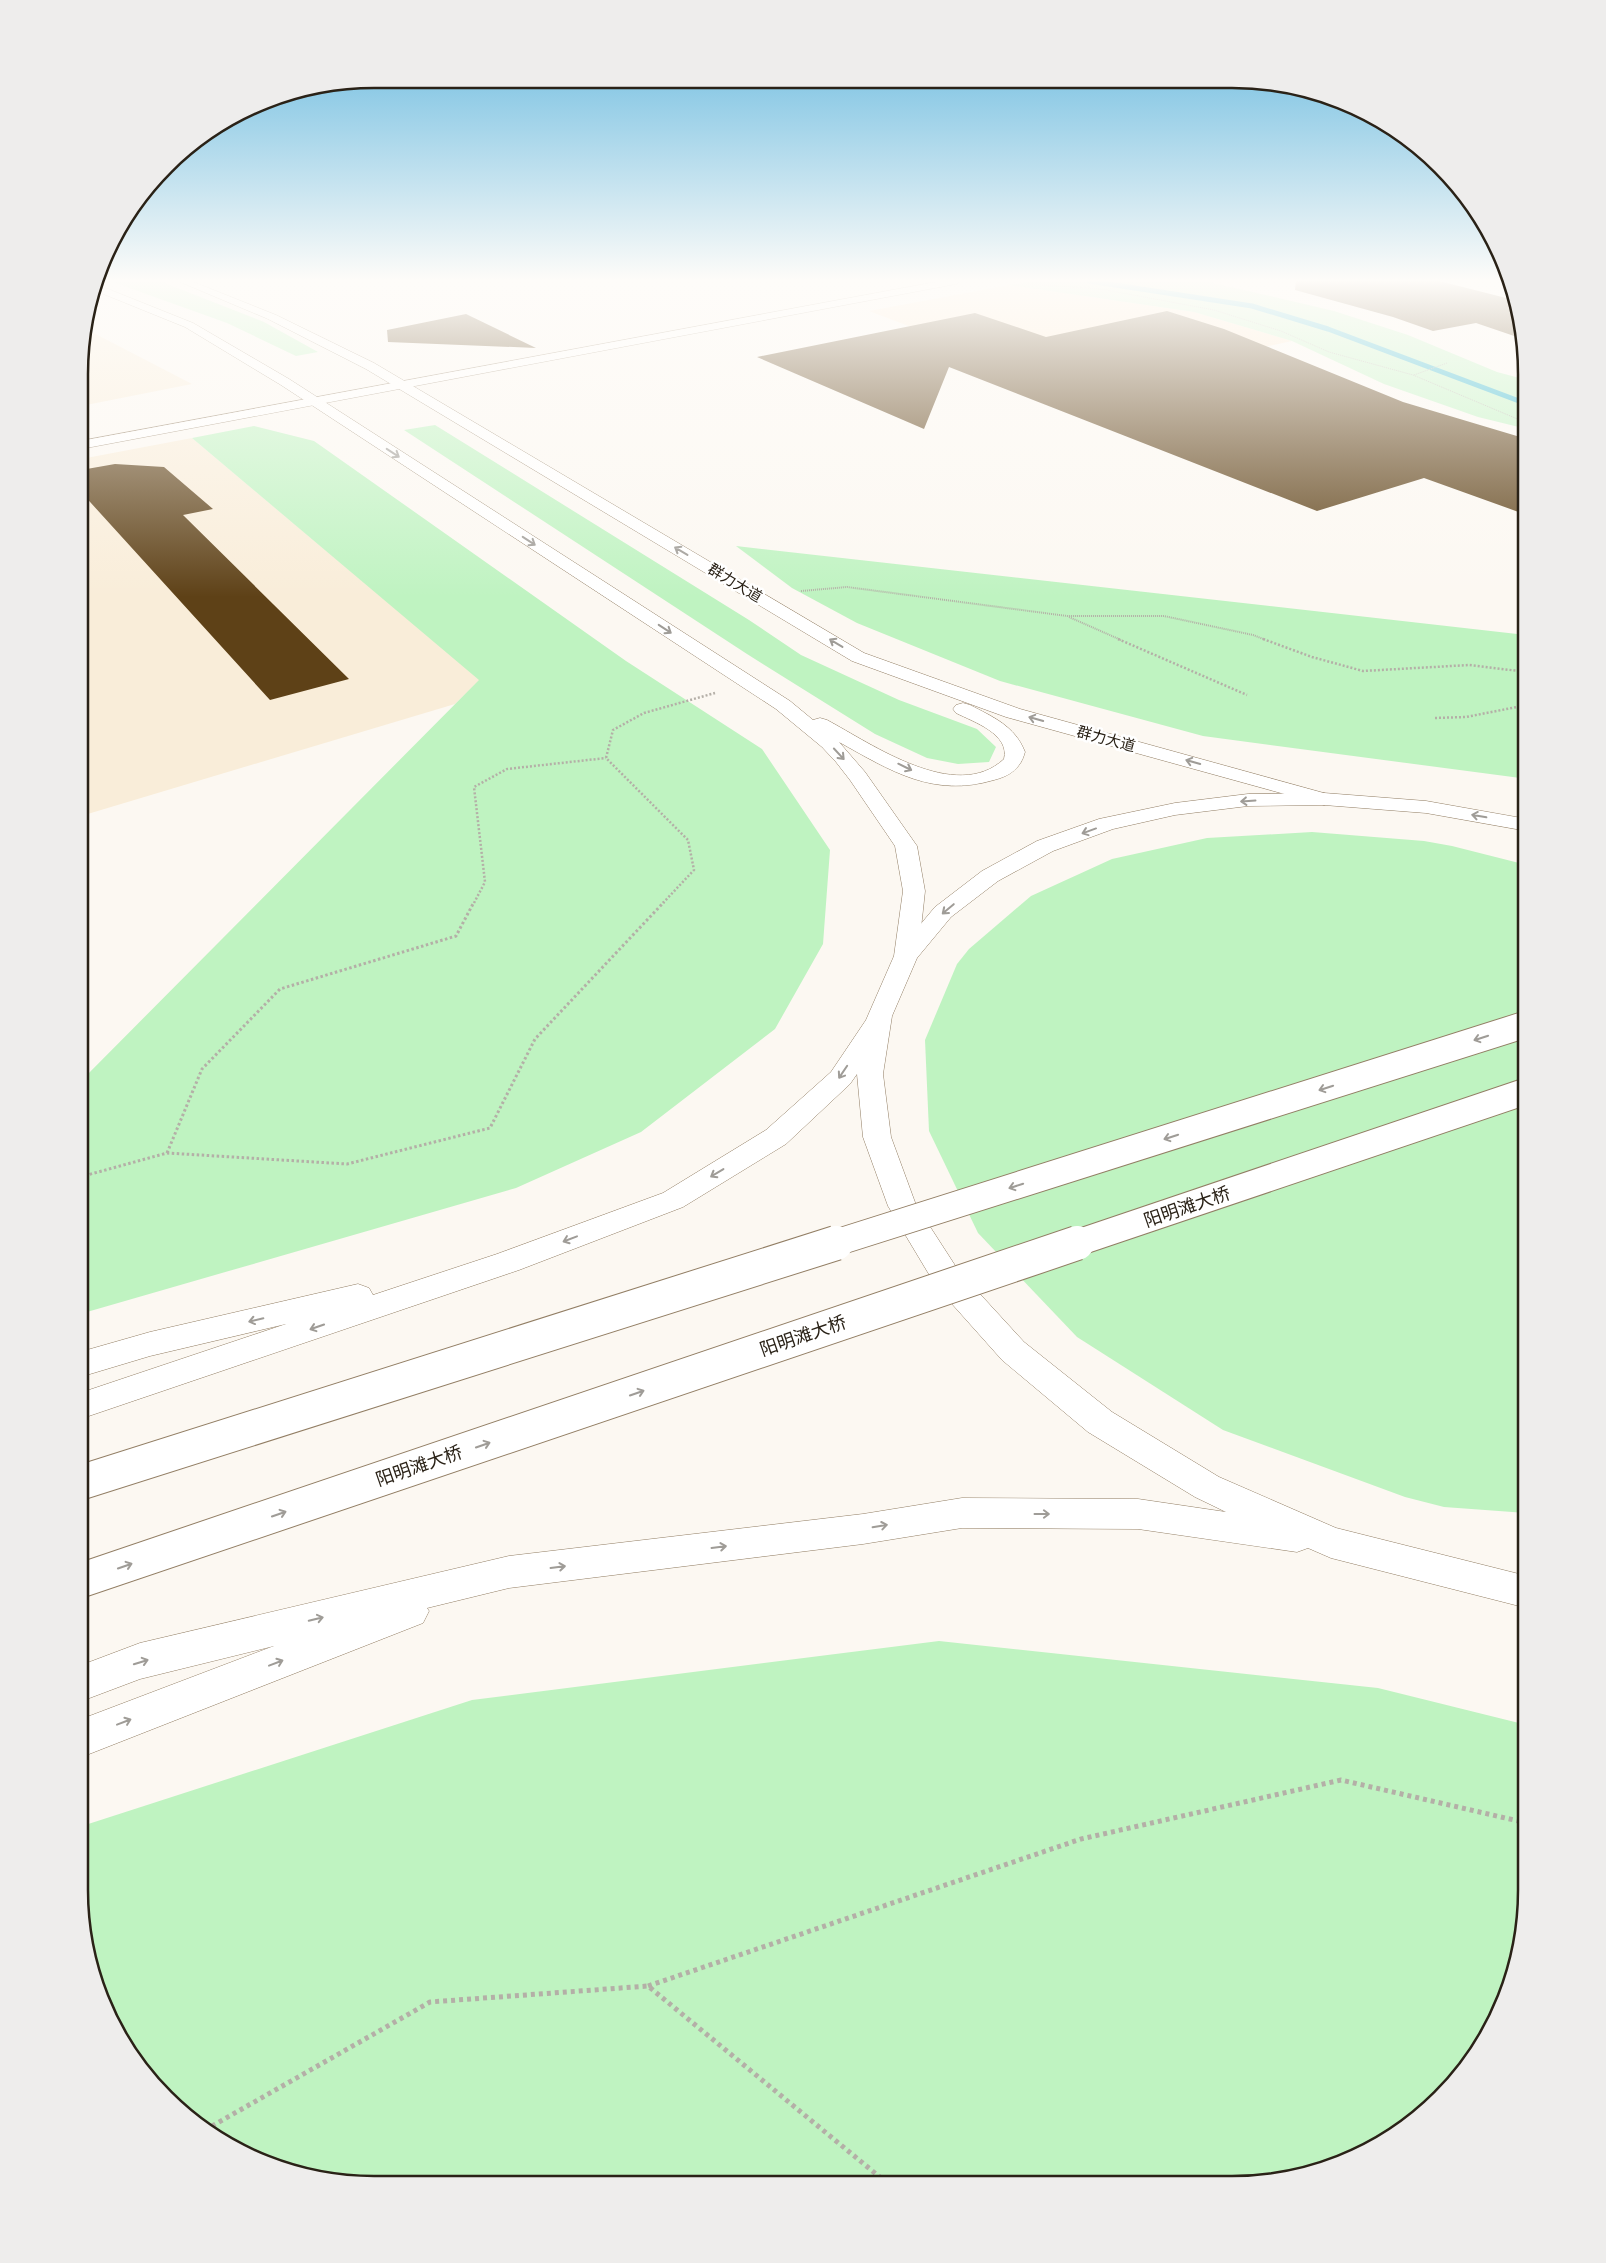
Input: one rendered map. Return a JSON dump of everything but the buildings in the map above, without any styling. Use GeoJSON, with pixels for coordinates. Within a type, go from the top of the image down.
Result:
{"type":"FeatureCollection","features":[{"type":"Feature","properties":{"kind":"main road"},"geometry":{"type":"LineString","coordinates":[[291,387],[783,705],[894,762],[931,778],[946,781],[975,780],[1005,769],[1012,761],[1014,752],[1012,742],[996,728],[858,657]]}},
{"type":"Feature","properties":{"kind":"main road"},"geometry":{"type":"LineString","coordinates":[[88,432],[329,387]]}},
{"type":"Feature","properties":{"kind":"main road"},"geometry":{"type":"LineString","coordinates":[[88,444],[389,387]]}},
{"type":"Feature","properties":{"kind":"main road","name":"群力大道"},"geometry":{"type":"LineString","coordinates":[[406,387],[858,657],[1013,713],[1324,799]]}},
{"type":"Feature","properties":{"kind":"main road"},"geometry":{"type":"LineString","coordinates":[[88,1403],[508,1262],[673,1200],[776,1137],[840,1078],[879,1016],[906,956],[914,891],[906,846],[853,770],[829,743],[783,705]]}},
{"type":"Feature","properties":{"kind":"main road"},"geometry":{"type":"LineString","coordinates":[[906,956],[943,912],[990,876],[1045,846],[1107,824],[1175,809],[1248,800],[1324,799],[1426,807],[1518,823]]}},
{"type":"Feature","properties":{"kind":"main road"},"geometry":{"type":"LineString","coordinates":[[879,1016],[870,1074],[877,1138],[902,1206],[947,1278],[1013,1352],[1100,1422],[1207,1487],[1331,1542]]}},
{"type":"Feature","properties":{"kind":"main road"},"geometry":{"type":"LineString","coordinates":[[88,1480],[1518,1027]]}},
{"type":"Feature","properties":{"kind":"main road","name":"阳明滩大桥"},"geometry":{"type":"LineString","coordinates":[[88,1578],[1518,1094]]}},
{"type":"Feature","properties":{"kind":"main road"},"geometry":{"type":"LineString","coordinates":[[88,1362],[150,1344],[508,1262]]}},
{"type":"Feature","properties":{"kind":"main road"},"geometry":{"type":"LineString","coordinates":[[88,1681],[140,1661],[509,1572],[862,1529],[962,1513],[1138,1514],[1331,1542],[1518,1590]]}},
{"type":"Feature","properties":{"kind":"main road"},"geometry":{"type":"LineString","coordinates":[[88,1736],[509,1572]]}},
{"type":"Feature","properties":{"kind":"path"},"geometry":{"type":"LineString","coordinates":[[1441,387],[1518,419]]}},
{"type":"Feature","properties":{"kind":"path"},"geometry":{"type":"LineString","coordinates":[[799,591],[847,587],[1067,616],[1164,616],[1253,635],[1312,657],[1363,671],[1469,665],[1518,671]]}},
{"type":"Feature","properties":{"kind":"path"},"geometry":{"type":"LineString","coordinates":[[1067,616],[1247,695]]}},
{"type":"Feature","properties":{"kind":"path"},"geometry":{"type":"LineString","coordinates":[[606,758],[613,730],[644,713],[716,693]]}},
{"type":"Feature","properties":{"kind":"path"},"geometry":{"type":"LineString","coordinates":[[1435,718],[1466,717],[1518,707]]}},
{"type":"Feature","properties":{"kind":"path"},"geometry":{"type":"LineString","coordinates":[[88,1175],[166,1152],[347,1164],[490,1128],[534,1039],[694,870],[688,840],[606,758]]}},
{"type":"Feature","properties":{"kind":"path"},"geometry":{"type":"LineString","coordinates":[[166,1152],[202,1069],[280,990],[456,936],[485,882],[474,787],[507,769],[606,758]]}},
{"type":"Feature","properties":{"kind":"path"},"geometry":{"type":"LineString","coordinates":[[213,2126],[430,2002],[648,1986],[1082,1838],[1341,1780],[1518,1821]]}},
{"type":"Feature","properties":{"kind":"path"},"geometry":{"type":"LineString","coordinates":[[648,1986],[879,2176]]}},
{"type":"Feature","properties":{"kind":"shaded area"},"geometry":{"type":"Polygon","coordinates":[[[88,387],[179,387],[88,405],[88,387]]]}},
{"type":"Feature","properties":{"kind":"shaded area"},"geometry":{"type":"Polygon","coordinates":[[[192,438],[480,680],[455,704],[88,814],[88,458],[192,438]]]}},
{"type":"Feature","properties":{"kind":"green space"},"geometry":{"type":"Polygon","coordinates":[[[1391,387],[1518,387],[1518,427],[1478,417],[1391,387]]]}},
{"type":"Feature","properties":{"kind":"green space"},"geometry":{"type":"Polygon","coordinates":[[[435,425],[749,620],[801,655],[899,700],[977,729],[996,747],[989,762],[958,764],[927,758],[875,734],[747,654],[404,430],[435,425]]]}},
{"type":"Feature","properties":{"kind":"green space"},"geometry":{"type":"Polygon","coordinates":[[[254,426],[314,441],[626,661],[762,749],[830,850],[823,944],[775,1029],[641,1132],[516,1188],[88,1312],[88,1074],[479,680],[192,438],[254,426]]]}},
{"type":"Feature","properties":{"kind":"green space"},"geometry":{"type":"Polygon","coordinates":[[[736,546],[1518,634],[1518,778],[1203,736],[1000,681],[857,623],[792,588],[736,546]]]}},
{"type":"Feature","properties":{"kind":"green space"},"geometry":{"type":"Polygon","coordinates":[[[1312,832],[1424,841],[1518,863],[1518,1512],[1444,1507],[1405,1497],[1223,1430],[1077,1337],[978,1233],[929,1131],[925,1040],[957,964],[969,949],[1031,896],[1112,859],[1207,838],[1312,832]]]}},
{"type":"Feature","properties":{"kind":"green space"},"geometry":{"type":"Polygon","coordinates":[[[939,1641],[1378,1688],[1518,1723],[1518,1908],[1509,1963],[1497,1999],[1480,2032],[1459,2064],[1435,2092],[1407,2116],[1359,2146],[1306,2166],[1270,2173],[1232,2176],[374,2176],[336,2173],[300,2166],[247,2146],[199,2116],[171,2092],[147,2064],[117,2016],[97,1963],[90,1927],[88,1908],[88,1824],[472,1700],[939,1641]]]}},
{"type":"Feature","properties":{"kind":"waterway"},"geometry":{"type":"LineString","coordinates":[[1481,387],[1518,401]]}}]}
